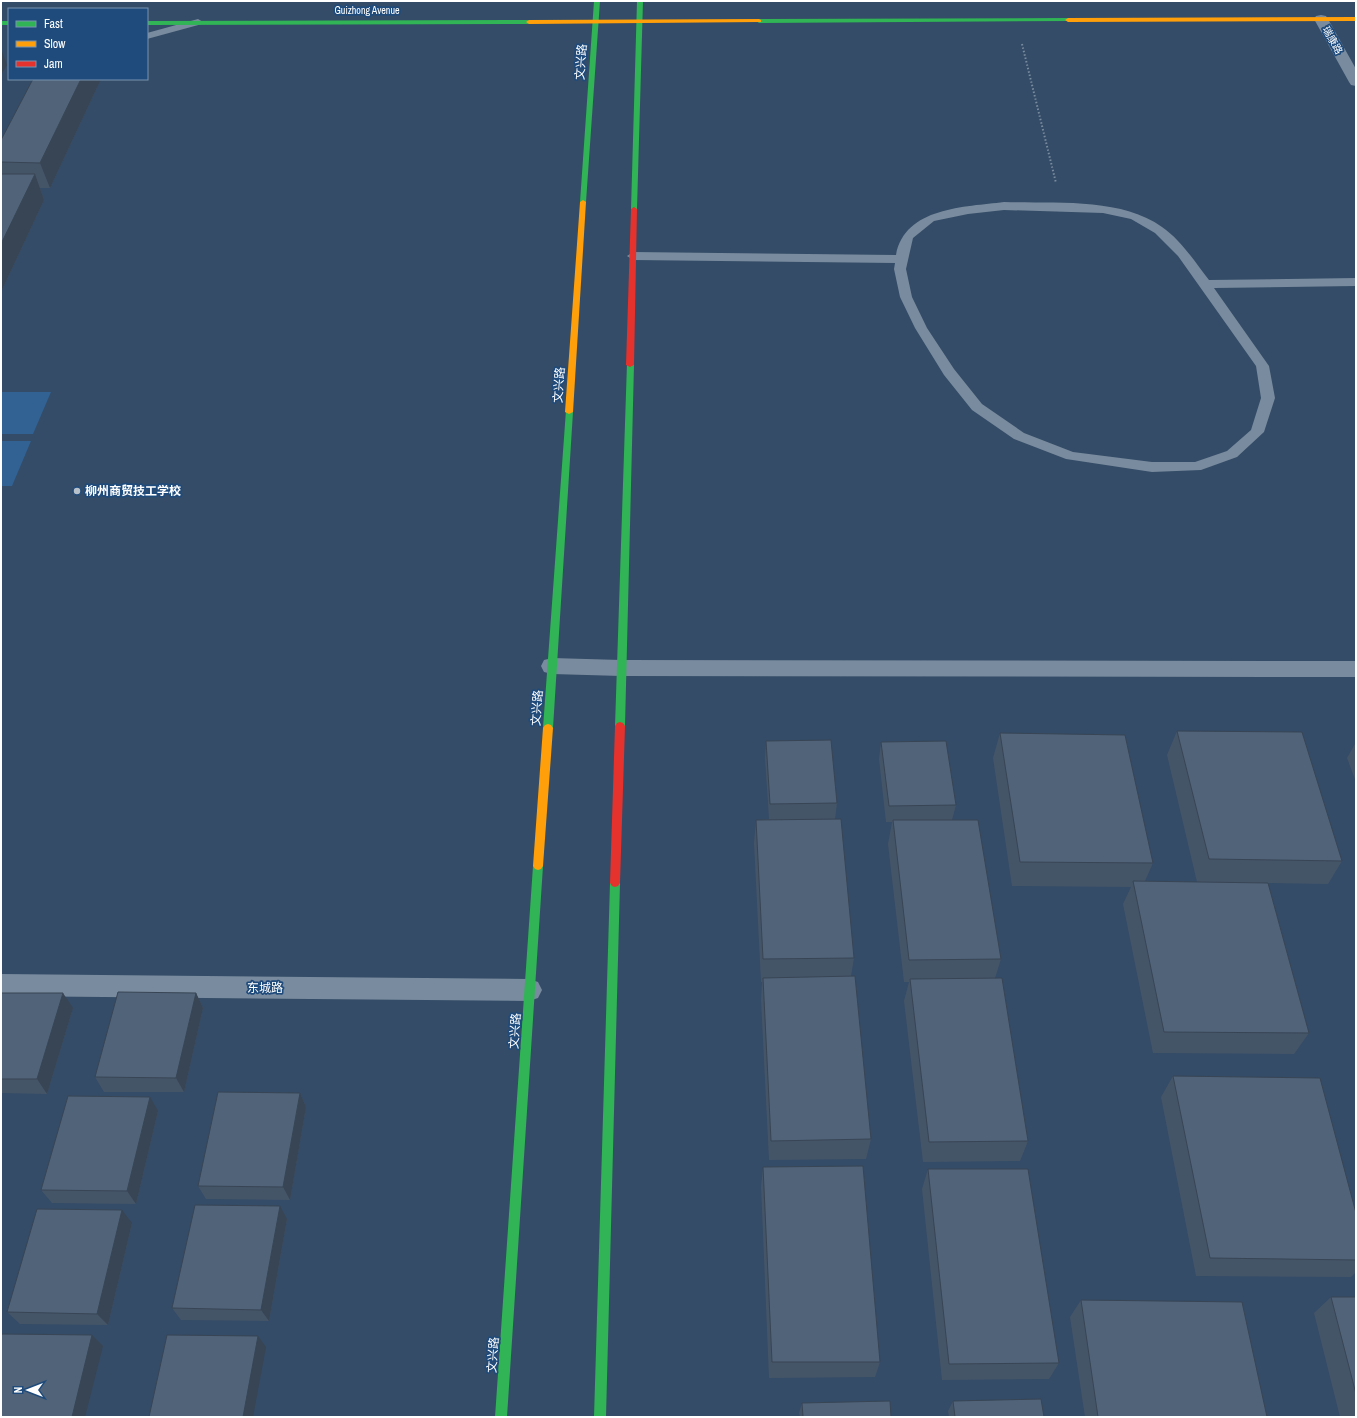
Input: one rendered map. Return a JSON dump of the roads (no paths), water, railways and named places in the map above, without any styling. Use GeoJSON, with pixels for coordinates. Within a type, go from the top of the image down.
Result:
{"type":"FeatureCollection","features":[{"type":"Feature","properties":{"kind":"main road","name":"文兴路"},"geometry":{"type":"LineString","coordinates":[[500,1417],[597,1]]}},
{"type":"Feature","properties":{"kind":"main road"},"geometry":{"type":"LineString","coordinates":[[600,1417],[640,1]]}},
{"type":"Feature","properties":{"kind":"main road","name":"Guizhong Avenue"},"geometry":{"type":"LineString","coordinates":[[148,23],[596,20],[1356,19]]}},
{"type":"Feature","properties":{"kind":"street","name":"瑞康路"},"geometry":{"type":"LineString","coordinates":[[1321,19],[1356,82]]}},
{"type":"Feature","properties":{"kind":"street"},"geometry":{"type":"LineString","coordinates":[[552,666],[621,668],[1356,669]]}},
{"type":"Feature","properties":{"kind":"street","name":"东城路"},"geometry":{"type":"LineString","coordinates":[[1,985],[530,990]]}},
{"type":"Feature","properties":{"kind":"lane"},"geometry":{"type":"LineString","coordinates":[[148,36],[198,22]]}},
{"type":"Feature","properties":{"kind":"lane"},"geometry":{"type":"LineString","coordinates":[[1004,206],[1062,207],[1103,209],[1135,216],[1159,230],[1182,253],[1262,366],[1268,398],[1257,432],[1232,454],[1196,467],[1152,467],[1071,456],[1019,436],[977,407],[949,372],[921,328],[906,297],[900,269],[902,259],[908,236],[930,218],[968,210],[1004,206]]}},
{"type":"Feature","properties":{"kind":"lane"},"geometry":{"type":"LineString","coordinates":[[633,256],[902,259]]}},
{"type":"Feature","properties":{"kind":"lane"},"geometry":{"type":"LineString","coordinates":[[1205,284],[1356,282]]}},
{"type":"Feature","properties":{"kind":"place","name":"柳州商贸技工学校"},"geometry":{"type":"Point","coordinates":[77,491]}}]}
